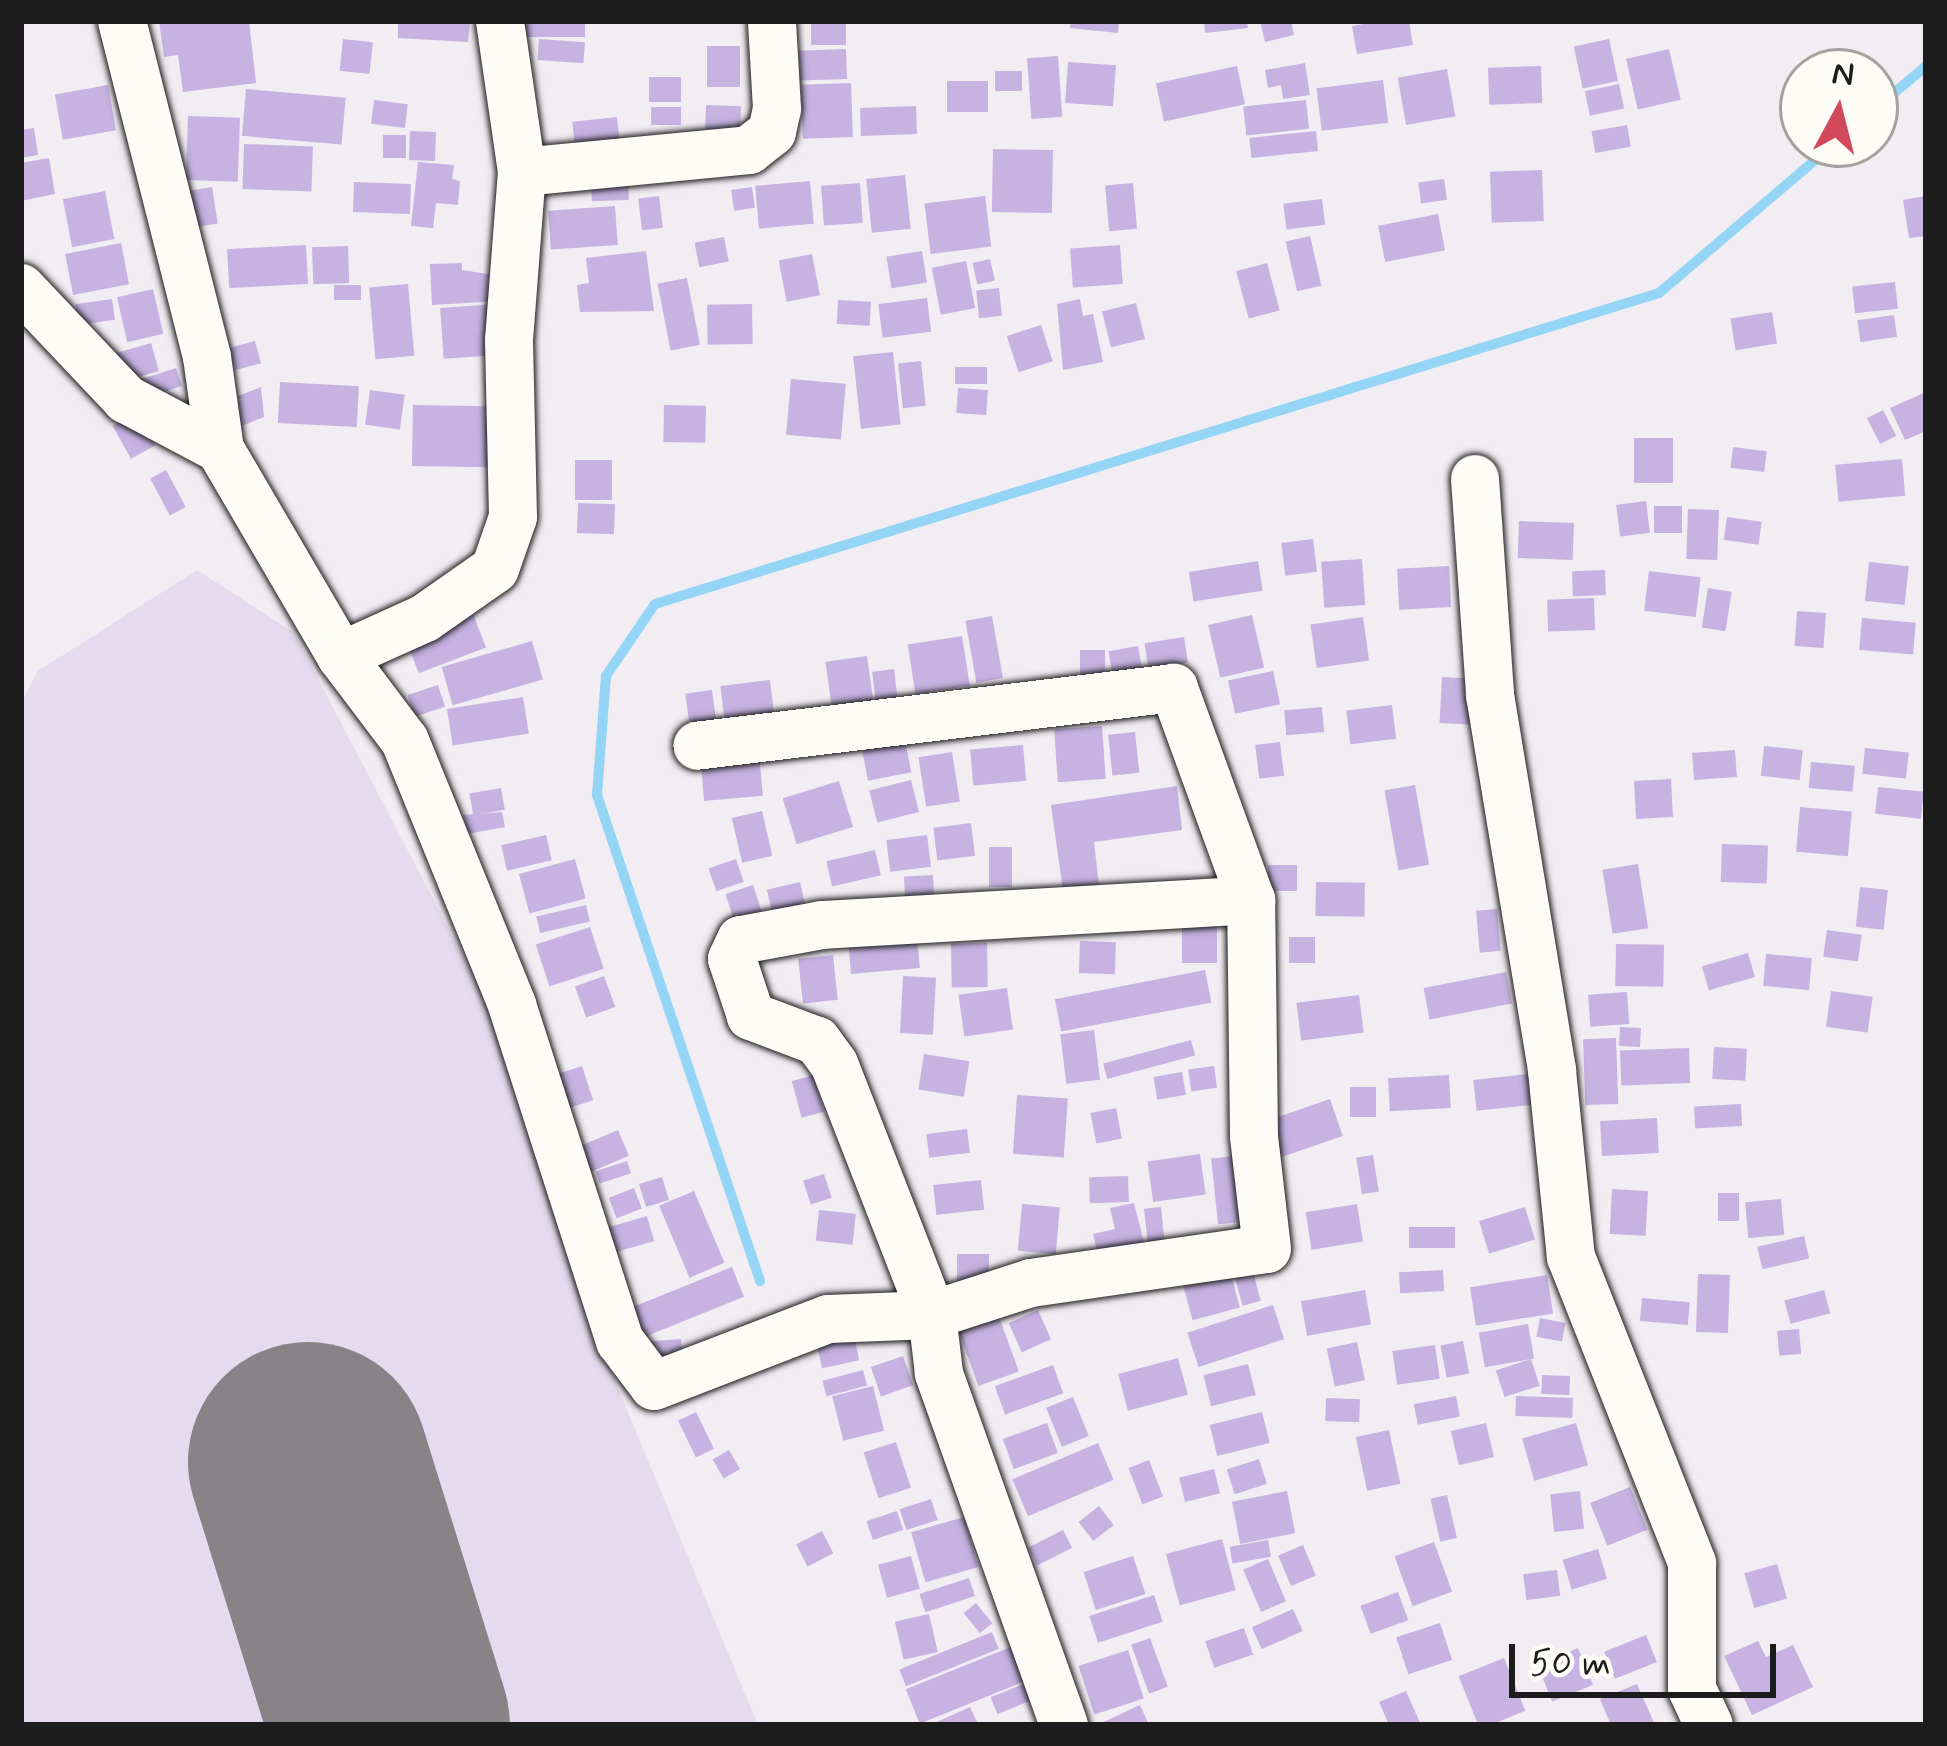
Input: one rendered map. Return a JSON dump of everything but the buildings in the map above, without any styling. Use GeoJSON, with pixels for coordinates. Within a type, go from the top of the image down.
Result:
{"type":"FeatureCollection","features":[{"type":"Feature","properties":{"kind":"street"},"geometry":{"type":"LineString","coordinates":[[122,21],[207,357],[220,449],[341,656],[405,742],[512,1005],[620,1341],[654,1386],[828,1319],[932,1315],[1031,1283],[1267,1249],[1254,1136],[1251,900],[1183,695],[1163,684],[698,746]]}},
{"type":"Feature","properties":{"kind":"street"},"geometry":{"type":"LineString","coordinates":[[341,656],[425,619],[495,569],[513,517],[509,340],[521,172],[500,21]]}},
{"type":"Feature","properties":{"kind":"street"},"geometry":{"type":"LineString","coordinates":[[521,172],[749,150],[772,132],[777,109],[772,21]]}},
{"type":"Feature","properties":{"kind":"street"},"geometry":{"type":"LineString","coordinates":[[21,288],[126,399],[220,449]]}},
{"type":"Feature","properties":{"kind":"street"},"geometry":{"type":"LineString","coordinates":[[1475,479],[1490,694],[1552,1071],[1571,1257],[1692,1563],[1692,1689],[1709,1725]]}},
{"type":"Feature","properties":{"kind":"street"},"geometry":{"type":"LineString","coordinates":[[1064,1725],[938,1373],[932,1315],[834,1064],[818,1041],[751,1016],[732,959],[741,940],[822,925],[1251,900]]}},
{"type":"Feature","properties":{"kind":"shaded area"},"geometry":{"type":"Polygon","coordinates":[[[197,570],[294,633],[494,1015],[610,1369],[758,1725],[21,1725],[21,703],[38,671],[197,570]]]}},
{"type":"Feature","properties":{"kind":"waterway"},"geometry":{"type":"LineString","coordinates":[[1899,89],[1926,66]]}},
{"type":"Feature","properties":{"kind":"waterway"},"geometry":{"type":"LineString","coordinates":[[760,1281],[597,795],[606,676],[655,604],[1659,293],[1806,168]]}},
{"type":"Feature","properties":{"kind":"runway"},"geometry":{"type":"LineString","coordinates":[[308,1462],[390,1725]]}}]}
